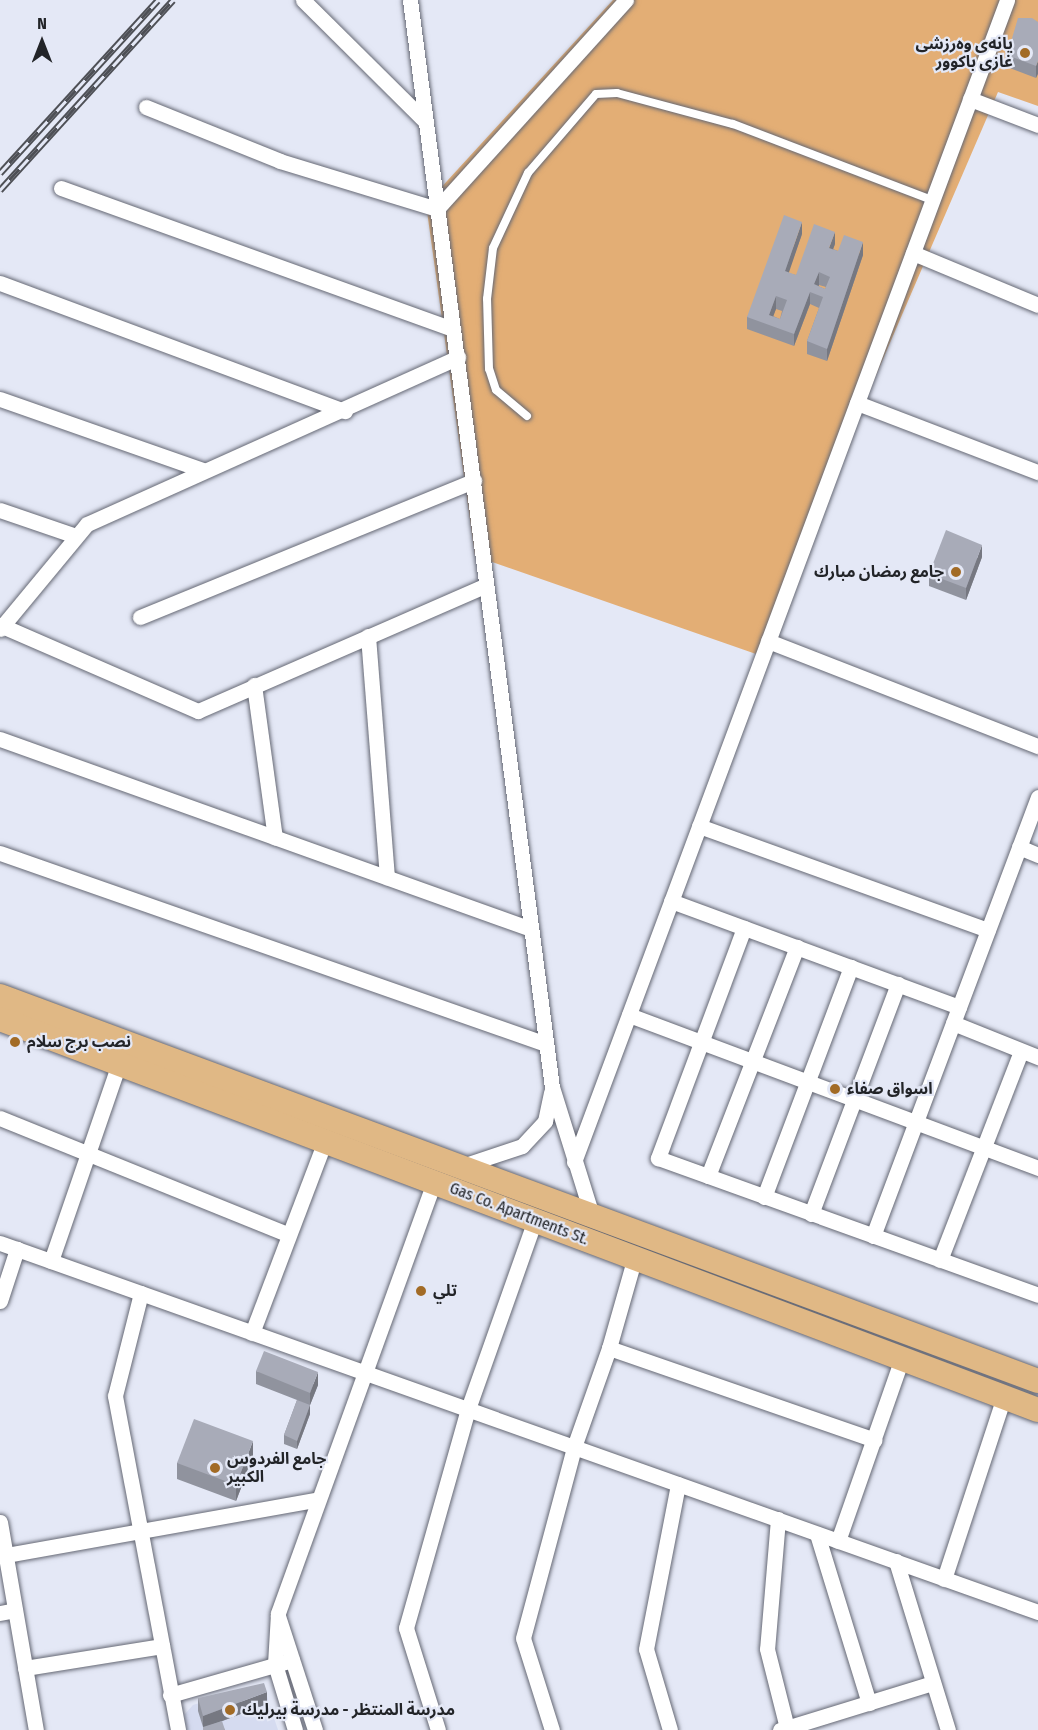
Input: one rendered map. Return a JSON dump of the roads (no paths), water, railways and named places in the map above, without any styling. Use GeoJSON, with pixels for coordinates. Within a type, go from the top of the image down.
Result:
{"type":"FeatureCollection","features":[{"type":"Feature","properties":{"kind":"main road","name":"Gas Co. Apartments St."},"geometry":{"type":"LineString","coordinates":[[0,996],[465,1165],[1038,1381]]}},
{"type":"Feature","properties":{"kind":"main road","name":"Gas Co. Apartments St."},"geometry":{"type":"LineString","coordinates":[[0,1019],[1038,1410]]}},
{"type":"Feature","properties":{"kind":"main road"},"geometry":{"type":"LineString","coordinates":[[252,1113],[261,1090]]}},
{"type":"Feature","properties":{"kind":"street"},"geometry":{"type":"LineString","coordinates":[[303,0],[426,122]]}},
{"type":"Feature","properties":{"kind":"street"},"geometry":{"type":"LineString","coordinates":[[410,0],[552,1087],[591,1212]]}},
{"type":"Feature","properties":{"kind":"street"},"geometry":{"type":"LineString","coordinates":[[437,209],[626,0]]}},
{"type":"Feature","properties":{"kind":"street"},"geometry":{"type":"LineString","coordinates":[[574,1162],[1007,0]]}},
{"type":"Feature","properties":{"kind":"street"},"geometry":{"type":"LineString","coordinates":[[970,99],[1038,125]]}},
{"type":"Feature","properties":{"kind":"street"},"geometry":{"type":"LineString","coordinates":[[146,107],[280,160],[437,209]]}},
{"type":"Feature","properties":{"kind":"street"},"geometry":{"type":"LineString","coordinates":[[61,189],[453,329]]}},
{"type":"Feature","properties":{"kind":"street"},"geometry":{"type":"LineString","coordinates":[[913,253],[1038,304]]}},
{"type":"Feature","properties":{"kind":"street"},"geometry":{"type":"LineString","coordinates":[[0,283],[345,411]]}},
{"type":"Feature","properties":{"kind":"street"},"geometry":{"type":"LineString","coordinates":[[458,357],[345,411],[203,470],[87,524],[1,627],[198,711],[486,585]]}},
{"type":"Feature","properties":{"kind":"street"},"geometry":{"type":"LineString","coordinates":[[0,399],[203,470]]}},
{"type":"Feature","properties":{"kind":"street"},"geometry":{"type":"LineString","coordinates":[[857,403],[1038,472]]}},
{"type":"Feature","properties":{"kind":"street"},"geometry":{"type":"LineString","coordinates":[[140,617],[474,481]]}},
{"type":"Feature","properties":{"kind":"street"},"geometry":{"type":"LineString","coordinates":[[0,510],[76,536]]}},
{"type":"Feature","properties":{"kind":"street"},"geometry":{"type":"LineString","coordinates":[[368,636],[387,878]]}},
{"type":"Feature","properties":{"kind":"street"},"geometry":{"type":"LineString","coordinates":[[768,640],[1038,746]]}},
{"type":"Feature","properties":{"kind":"street"},"geometry":{"type":"LineString","coordinates":[[254,685],[275,838]]}},
{"type":"Feature","properties":{"kind":"street"},"geometry":{"type":"LineString","coordinates":[[0,739],[531,929]]}},
{"type":"Feature","properties":{"kind":"street"},"geometry":{"type":"LineString","coordinates":[[873,1236],[1038,797]]}},
{"type":"Feature","properties":{"kind":"street"},"geometry":{"type":"LineString","coordinates":[[699,826],[988,930]]}},
{"type":"Feature","properties":{"kind":"street"},"geometry":{"type":"LineString","coordinates":[[1019,847],[1038,855]]}},
{"type":"Feature","properties":{"kind":"street"},"geometry":{"type":"LineString","coordinates":[[0,853],[546,1044]]}},
{"type":"Feature","properties":{"kind":"street"},"geometry":{"type":"LineString","coordinates":[[671,901],[959,1007]]}},
{"type":"Feature","properties":{"kind":"street"},"geometry":{"type":"LineString","coordinates":[[744,928],[704,1043],[658,1158],[1038,1295]]}},
{"type":"Feature","properties":{"kind":"street"},"geometry":{"type":"LineString","coordinates":[[708,1176],[797,947]]}},
{"type":"Feature","properties":{"kind":"street"},"geometry":{"type":"LineString","coordinates":[[764,1197],[851,967]]}},
{"type":"Feature","properties":{"kind":"street"},"geometry":{"type":"LineString","coordinates":[[811,1214],[898,984]]}},
{"type":"Feature","properties":{"kind":"street"},"geometry":{"type":"LineString","coordinates":[[628,1016],[1038,1168]]}},
{"type":"Feature","properties":{"kind":"street"},"geometry":{"type":"LineString","coordinates":[[952,1023],[1038,1057]]}},
{"type":"Feature","properties":{"kind":"street"},"geometry":{"type":"LineString","coordinates":[[940,1260],[1021,1051]]}},
{"type":"Feature","properties":{"kind":"street"},"geometry":{"type":"LineString","coordinates":[[51,1261],[119,1063]]}},
{"type":"Feature","properties":{"kind":"street"},"geometry":{"type":"LineString","coordinates":[[465,1165],[504,1155],[531,1138],[544,1120],[552,1087]]}},
{"type":"Feature","properties":{"kind":"street"},"geometry":{"type":"LineString","coordinates":[[0,1118],[286,1234]]}},
{"type":"Feature","properties":{"kind":"street"},"geometry":{"type":"LineString","coordinates":[[252,1333],[286,1234],[325,1141]]}},
{"type":"Feature","properties":{"kind":"street"},"geometry":{"type":"LineString","coordinates":[[296,1730],[275,1664],[278,1613],[316,1500],[434,1182]]}},
{"type":"Feature","properties":{"kind":"street"},"geometry":{"type":"LineString","coordinates":[[438,1730],[406,1628],[468,1409],[535,1220]]}},
{"type":"Feature","properties":{"kind":"street"},"geometry":{"type":"LineString","coordinates":[[0,1243],[1038,1612]]}},
{"type":"Feature","properties":{"kind":"street"},"geometry":{"type":"LineString","coordinates":[[0,1301],[17,1249]]}},
{"type":"Feature","properties":{"kind":"street"},"geometry":{"type":"LineString","coordinates":[[552,1730],[523,1638],[574,1447],[609,1348],[635,1257]]}},
{"type":"Feature","properties":{"kind":"street"},"geometry":{"type":"LineString","coordinates":[[141,1293],[115,1396],[178,1730]]}},
{"type":"Feature","properties":{"kind":"street"},"geometry":{"type":"LineString","coordinates":[[609,1348],[874,1440]]}},
{"type":"Feature","properties":{"kind":"street"},"geometry":{"type":"LineString","coordinates":[[838,1541],[902,1358]]}},
{"type":"Feature","properties":{"kind":"street"},"geometry":{"type":"LineString","coordinates":[[944,1579],[1004,1397]]}},
{"type":"Feature","properties":{"kind":"street"},"geometry":{"type":"LineString","coordinates":[[670,1730],[646,1649],[678,1484]]}},
{"type":"Feature","properties":{"kind":"street"},"geometry":{"type":"LineString","coordinates":[[6,1556],[316,1500]]}},
{"type":"Feature","properties":{"kind":"street"},"geometry":{"type":"LineString","coordinates":[[778,1519],[767,1649],[784,1729],[933,1683]]}},
{"type":"Feature","properties":{"kind":"street"},"geometry":{"type":"LineString","coordinates":[[0,1522],[6,1556],[8,1611],[25,1668],[36,1730]]}},
{"type":"Feature","properties":{"kind":"street"},"geometry":{"type":"LineString","coordinates":[[818,1534],[869,1703]]}},
{"type":"Feature","properties":{"kind":"street"},"geometry":{"type":"LineString","coordinates":[[896,1561],[948,1730]]}},
{"type":"Feature","properties":{"kind":"street"},"geometry":{"type":"LineString","coordinates":[[278,1613],[315,1730]]}},
{"type":"Feature","properties":{"kind":"street"},"geometry":{"type":"LineString","coordinates":[[25,1668],[162,1646]]}},
{"type":"Feature","properties":{"kind":"street"},"geometry":{"type":"LineString","coordinates":[[170,1695],[292,1660]]}},
{"type":"Feature","properties":{"kind":"lane"},"geometry":{"type":"LineString","coordinates":[[527,416],[496,390],[489,369],[487,290],[493,248],[528,173],[596,94],[617,93],[733,124],[932,200]]}},
{"type":"Feature","properties":{"kind":"railway"},"geometry":{"type":"LineString","coordinates":[[0,173],[158,0]]}},
{"type":"Feature","properties":{"kind":"railway"},"geometry":{"type":"LineString","coordinates":[[0,190],[173,0]]}},
{"type":"Feature","properties":{"kind":"place","name":"یانەی وەرزشی غازی باکوور"},"geometry":{"type":"Point","coordinates":[1025,53]}},
{"type":"Feature","properties":{"kind":"place","name":"جامع رمضان مبارك"},"geometry":{"type":"Point","coordinates":[956,572]}},
{"type":"Feature","properties":{"kind":"place","name":"نصب برج سلام"},"geometry":{"type":"Point","coordinates":[15,1042]}},
{"type":"Feature","properties":{"kind":"place","name":"اسواق صفاء"},"geometry":{"type":"Point","coordinates":[835,1089]}},
{"type":"Feature","properties":{"kind":"place","name":"تلي"},"geometry":{"type":"Point","coordinates":[421,1291]}},
{"type":"Feature","properties":{"kind":"place","name":"جامع الفردوس الكبير"},"geometry":{"type":"Point","coordinates":[215,1468]}},
{"type":"Feature","properties":{"kind":"place","name":"مدرسة المنتظر - مدرسة بيرليك"},"geometry":{"type":"Point","coordinates":[230,1710]}}]}
